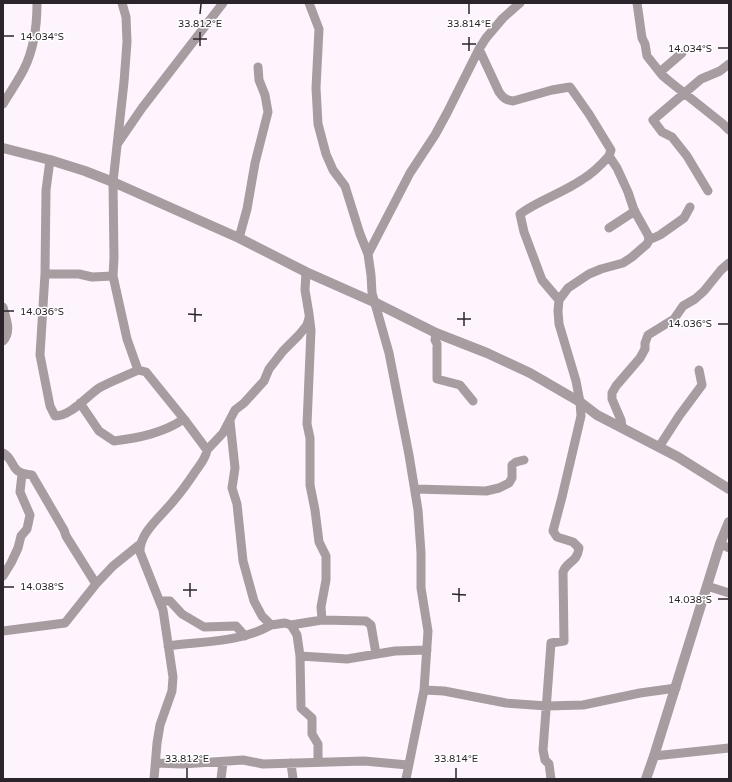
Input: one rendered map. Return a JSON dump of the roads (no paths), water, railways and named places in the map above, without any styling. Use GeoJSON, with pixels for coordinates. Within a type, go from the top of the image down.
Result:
{"type":"FeatureCollection","features":[{"type":"Feature","properties":{"kind":"street"},"geometry":{"type":"LineString","coordinates":[[3,104],[24,69],[33,41],[37,17],[36,3]]}},
{"type":"Feature","properties":{"kind":"street"},"geometry":{"type":"LineString","coordinates":[[122,3],[126,17],[127,42],[113,182],[114,276],[126,339],[138,370]]}},
{"type":"Feature","properties":{"kind":"street"},"geometry":{"type":"LineString","coordinates":[[117,144],[142,108],[224,3]]}},
{"type":"Feature","properties":{"kind":"street"},"geometry":{"type":"LineString","coordinates":[[309,3],[319,29],[316,88],[318,124],[326,154],[333,170],[344,186],[368,254],[372,293],[389,353],[415,489],[421,553],[421,588],[428,631],[424,690],[406,779]]}},
{"type":"Feature","properties":{"kind":"street"},"geometry":{"type":"LineString","coordinates":[[368,254],[410,172],[438,130],[479,49],[503,18],[520,3]]}},
{"type":"Feature","properties":{"kind":"street"},"geometry":{"type":"LineString","coordinates":[[637,3],[642,38],[645,44],[647,56],[660,72],[684,94],[729,130]]}},
{"type":"Feature","properties":{"kind":"street"},"geometry":{"type":"LineString","coordinates":[[479,49],[502,98],[513,100],[570,87],[611,150],[597,169],[565,190],[532,205],[520,214],[524,232],[542,280],[559,300]]}},
{"type":"Feature","properties":{"kind":"street"},"geometry":{"type":"LineString","coordinates":[[660,72],[682,53]]}},
{"type":"Feature","properties":{"kind":"street"},"geometry":{"type":"LineString","coordinates":[[708,191],[687,156],[672,137],[662,132],[654,120],[701,79],[720,71],[729,64]]}},
{"type":"Feature","properties":{"kind":"street"},"geometry":{"type":"LineString","coordinates":[[239,238],[248,205],[255,163],[268,112],[265,95],[259,80],[258,67]]}},
{"type":"Feature","properties":{"kind":"street"},"geometry":{"type":"LineString","coordinates":[[3,148],[50,160],[113,182],[239,238],[306,272],[376,303],[436,333],[530,373],[580,402],[597,415],[678,457],[729,489]]}},
{"type":"Feature","properties":{"kind":"street"},"geometry":{"type":"LineString","coordinates":[[608,156],[617,168],[649,240]]}},
{"type":"Feature","properties":{"kind":"street"},"geometry":{"type":"LineString","coordinates":[[50,160],[46,190],[45,274],[40,355],[50,406],[55,416],[59,416],[80,403],[99,388],[138,370],[146,372],[207,450]]}},
{"type":"Feature","properties":{"kind":"street"},"geometry":{"type":"LineString","coordinates":[[551,779],[549,764],[545,760],[543,750],[550,644],[564,641],[563,572],[578,555],[579,548],[573,542],[557,537],[553,531],[581,416],[576,381],[559,324],[559,300],[562,295],[576,282],[601,268],[623,263],[642,250],[649,240],[660,235],[684,218],[690,207]]}},
{"type":"Feature","properties":{"kind":"street"},"geometry":{"type":"LineString","coordinates":[[609,228],[635,211]]}},
{"type":"Feature","properties":{"kind":"street"},"geometry":{"type":"LineString","coordinates":[[622,427],[621,420],[612,399],[612,393],[616,386],[640,358],[645,349],[645,343],[648,335],[674,319],[683,306],[695,299],[704,291],[721,270],[729,264]]}},
{"type":"Feature","properties":{"kind":"street"},"geometry":{"type":"LineString","coordinates":[[306,272],[305,290],[310,314],[311,330],[307,424],[310,438],[310,485],[319,542],[326,556],[326,580],[321,607],[322,620]]}},
{"type":"Feature","properties":{"kind":"street"},"geometry":{"type":"LineString","coordinates":[[45,274],[79,274],[92,277],[114,276]]}},
{"type":"Feature","properties":{"kind":"street"},"geometry":{"type":"LineString","coordinates":[[3,307],[8,331],[7,337],[3,341]]}},
{"type":"Feature","properties":{"kind":"street"},"geometry":{"type":"LineString","coordinates":[[3,631],[65,623],[96,584],[113,566],[139,545],[152,526],[179,494],[207,454],[207,450],[223,433],[235,410],[244,403],[264,381],[269,369],[307,325],[310,314]]}},
{"type":"Feature","properties":{"kind":"street"},"geometry":{"type":"LineString","coordinates":[[436,333],[437,379],[460,385],[473,401]]}},
{"type":"Feature","properties":{"kind":"street"},"geometry":{"type":"LineString","coordinates":[[659,447],[679,416],[702,385],[699,370]]}},
{"type":"Feature","properties":{"kind":"street"},"geometry":{"type":"LineString","coordinates":[[80,403],[99,431],[114,442],[142,437],[174,425],[184,419]]}},
{"type":"Feature","properties":{"kind":"street"},"geometry":{"type":"LineString","coordinates":[[230,421],[235,468],[232,488],[237,504],[243,561],[254,601],[262,616],[271,625]]}},
{"type":"Feature","properties":{"kind":"street"},"geometry":{"type":"LineString","coordinates":[[3,453],[7,456],[14,468],[22,474],[32,475],[61,524],[68,540],[96,584]]}},
{"type":"Feature","properties":{"kind":"street"},"geometry":{"type":"LineString","coordinates":[[415,489],[486,491],[499,488],[509,483],[512,478],[512,465],[516,462],[524,460]]}},
{"type":"Feature","properties":{"kind":"street"},"geometry":{"type":"LineString","coordinates":[[3,576],[18,548],[20,536],[27,529],[30,515],[20,492],[22,474]]}},
{"type":"Feature","properties":{"kind":"street"},"geometry":{"type":"LineString","coordinates":[[646,779],[707,586],[725,546],[729,522]]}},
{"type":"Feature","properties":{"kind":"street"},"geometry":{"type":"LineString","coordinates":[[139,545],[140,552],[163,610],[173,677],[172,691],[160,725],[154,779]]}},
{"type":"Feature","properties":{"kind":"street"},"geometry":{"type":"LineString","coordinates":[[707,586],[729,593]]}},
{"type":"Feature","properties":{"kind":"street"},"geometry":{"type":"LineString","coordinates":[[160,601],[170,601],[182,614],[204,627],[236,626],[245,636]]}},
{"type":"Feature","properties":{"kind":"street"},"geometry":{"type":"LineString","coordinates":[[168,646],[226,640],[245,636],[271,625],[285,623],[291,625],[322,620],[366,621],[371,625],[376,654]]}},
{"type":"Feature","properties":{"kind":"street"},"geometry":{"type":"LineString","coordinates":[[291,625],[297,635],[300,656],[301,708],[312,718],[312,734],[318,744],[318,762]]}},
{"type":"Feature","properties":{"kind":"street"},"geometry":{"type":"LineString","coordinates":[[300,656],[347,659],[395,651],[427,650]]}},
{"type":"Feature","properties":{"kind":"street"},"geometry":{"type":"LineString","coordinates":[[424,690],[444,691],[506,703],[547,706],[583,706],[640,693],[676,688]]}},
{"type":"Feature","properties":{"kind":"street"},"geometry":{"type":"LineString","coordinates":[[654,756],[729,748]]}},
{"type":"Feature","properties":{"kind":"street"},"geometry":{"type":"LineString","coordinates":[[156,763],[182,764],[243,760],[263,764],[364,761],[408,764]]}},
{"type":"Feature","properties":{"kind":"street"},"geometry":{"type":"LineString","coordinates":[[221,779],[223,762]]}},
{"type":"Feature","properties":{"kind":"street"},"geometry":{"type":"LineString","coordinates":[[291,763],[293,779]]}}]}
